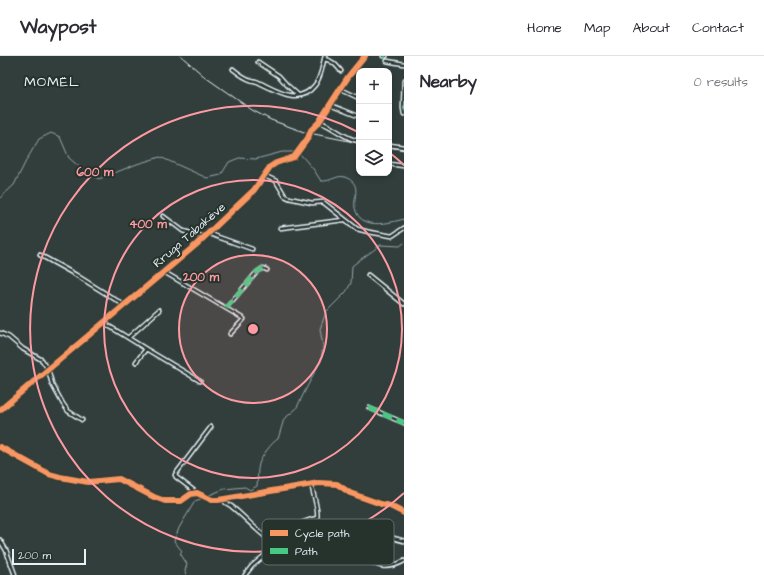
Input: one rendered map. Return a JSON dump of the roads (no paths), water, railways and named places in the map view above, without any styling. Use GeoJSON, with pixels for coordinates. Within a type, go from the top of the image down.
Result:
{"type":"FeatureCollection","features":[{"type":"Feature","properties":{"kind":"street","name":"Rruga Tabakëve"},"geometry":{"type":"LineString","coordinates":[[0,410],[204,237],[254,190],[263,175],[273,165],[292,158],[298,152],[308,138],[311,130],[319,122],[340,89],[365,56]]}},
{"type":"Feature","properties":{"kind":"street"},"geometry":{"type":"LineString","coordinates":[[233,69],[252,81],[260,82],[285,95],[302,94],[310,90],[320,76],[325,58],[341,71]]}},
{"type":"Feature","properties":{"kind":"street"},"geometry":{"type":"LineString","coordinates":[[387,61],[404,64]]}},
{"type":"Feature","properties":{"kind":"street"},"geometry":{"type":"LineString","coordinates":[[258,62],[279,76],[298,94]]}},
{"type":"Feature","properties":{"kind":"street"},"geometry":{"type":"LineString","coordinates":[[404,81],[404,114]]}},
{"type":"Feature","properties":{"kind":"street"},"geometry":{"type":"LineString","coordinates":[[340,89],[356,97]]}},
{"type":"Feature","properties":{"kind":"street"},"geometry":{"type":"LineString","coordinates":[[330,104],[356,115]]}},
{"type":"Feature","properties":{"kind":"street"},"geometry":{"type":"LineString","coordinates":[[319,122],[349,139],[356,141]]}},
{"type":"Feature","properties":{"kind":"street"},"geometry":{"type":"LineString","coordinates":[[392,145],[404,147]]}},
{"type":"Feature","properties":{"kind":"street"},"geometry":{"type":"LineString","coordinates":[[392,164],[404,166]]}},
{"type":"Feature","properties":{"kind":"street"},"geometry":{"type":"LineString","coordinates":[[263,175],[276,181],[285,196],[312,203],[323,202],[357,229],[390,236],[404,228]]}},
{"type":"Feature","properties":{"kind":"street"},"geometry":{"type":"LineString","coordinates":[[163,216],[183,231],[204,237]]}},
{"type":"Feature","properties":{"kind":"street"},"geometry":{"type":"LineString","coordinates":[[280,228],[344,220]]}},
{"type":"Feature","properties":{"kind":"street"},"geometry":{"type":"LineString","coordinates":[[208,233],[252,249]]}},
{"type":"Feature","properties":{"kind":"street"},"geometry":{"type":"LineString","coordinates":[[40,255],[76,275],[124,305]]}},
{"type":"Feature","properties":{"kind":"street"},"geometry":{"type":"LineString","coordinates":[[226,308],[257,272],[263,268],[267,270]]}},
{"type":"Feature","properties":{"kind":"street"},"geometry":{"type":"LineString","coordinates":[[163,272],[244,319],[230,334]]}},
{"type":"Feature","properties":{"kind":"street"},"geometry":{"type":"LineString","coordinates":[[368,275],[404,304]]}},
{"type":"Feature","properties":{"kind":"street"},"geometry":{"type":"LineString","coordinates":[[129,337],[159,310]]}},
{"type":"Feature","properties":{"kind":"street"},"geometry":{"type":"LineString","coordinates":[[104,323],[200,380]]}},
{"type":"Feature","properties":{"kind":"street"},"geometry":{"type":"LineString","coordinates":[[0,333],[9,337],[23,349],[42,360],[48,369],[52,384],[63,404],[68,411],[82,420]]}},
{"type":"Feature","properties":{"kind":"street"},"geometry":{"type":"LineString","coordinates":[[136,362],[146,349]]}},
{"type":"Feature","properties":{"kind":"street"},"geometry":{"type":"LineString","coordinates":[[369,408],[404,423]]}},
{"type":"Feature","properties":{"kind":"street"},"geometry":{"type":"LineString","coordinates":[[211,427],[175,475],[198,493],[212,500],[311,484],[337,484],[350,493],[390,506],[404,513]]}},
{"type":"Feature","properties":{"kind":"street"},"geometry":{"type":"LineString","coordinates":[[0,447],[38,468],[60,478],[88,482],[118,479],[165,501],[181,501],[190,494],[198,493]]}},
{"type":"Feature","properties":{"kind":"street"},"geometry":{"type":"LineString","coordinates":[[311,484],[314,502],[318,511],[317,518],[313,519]]}},
{"type":"Feature","properties":{"kind":"street"},"geometry":{"type":"LineString","coordinates":[[223,499],[262,532]]}},
{"type":"Feature","properties":{"kind":"street"},"geometry":{"type":"LineString","coordinates":[[394,538],[404,541]]}},
{"type":"Feature","properties":{"kind":"street"},"geometry":{"type":"LineString","coordinates":[[0,540],[6,550],[15,575]]}},
{"type":"Feature","properties":{"kind":"street"},"geometry":{"type":"LineString","coordinates":[[245,575],[262,557]]}},
{"type":"Feature","properties":{"kind":"street"},"geometry":{"type":"LineString","coordinates":[[369,565],[375,569],[388,570],[404,561]]}},
{"type":"Feature","properties":{"kind":"waterway"},"geometry":{"type":"LineString","coordinates":[[0,198],[14,185],[39,139],[51,133],[60,137],[69,158],[88,174],[99,179],[137,164],[160,157],[207,178],[221,175],[229,162],[239,158],[256,159],[282,152],[295,152]]}},
{"type":"Feature","properties":{"kind":"waterway"},"geometry":{"type":"LineString","coordinates":[[298,153],[314,170],[321,181],[341,176],[352,181],[356,188],[355,208],[358,215],[363,220],[376,224],[404,219]]}},
{"type":"Feature","properties":{"kind":"waterway"},"geometry":{"type":"LineString","coordinates":[[207,496],[224,489],[245,487],[250,490],[257,486],[260,461],[270,446],[278,439],[284,419],[296,409],[321,361],[323,346],[320,329],[326,312],[346,292],[351,283],[352,266],[380,245],[400,246],[404,243]]}},
{"type":"Feature","properties":{"kind":"waterway"},"geometry":{"type":"LineString","coordinates":[[186,575],[185,571],[187,564],[180,553],[182,551],[174,541],[179,528],[195,501],[203,498]]}},
{"type":"Feature","properties":{"kind":"railway"},"geometry":{"type":"LineString","coordinates":[[181,56],[205,77],[252,110],[271,120],[304,132],[356,142]]}},
{"type":"Feature","properties":{"kind":"railway"},"geometry":{"type":"LineString","coordinates":[[392,148],[404,150]]}},
{"type":"Feature","properties":{"kind":"district","name":"MOMËL"},"geometry":{"type":"Point","coordinates":[52,81]}}]}
